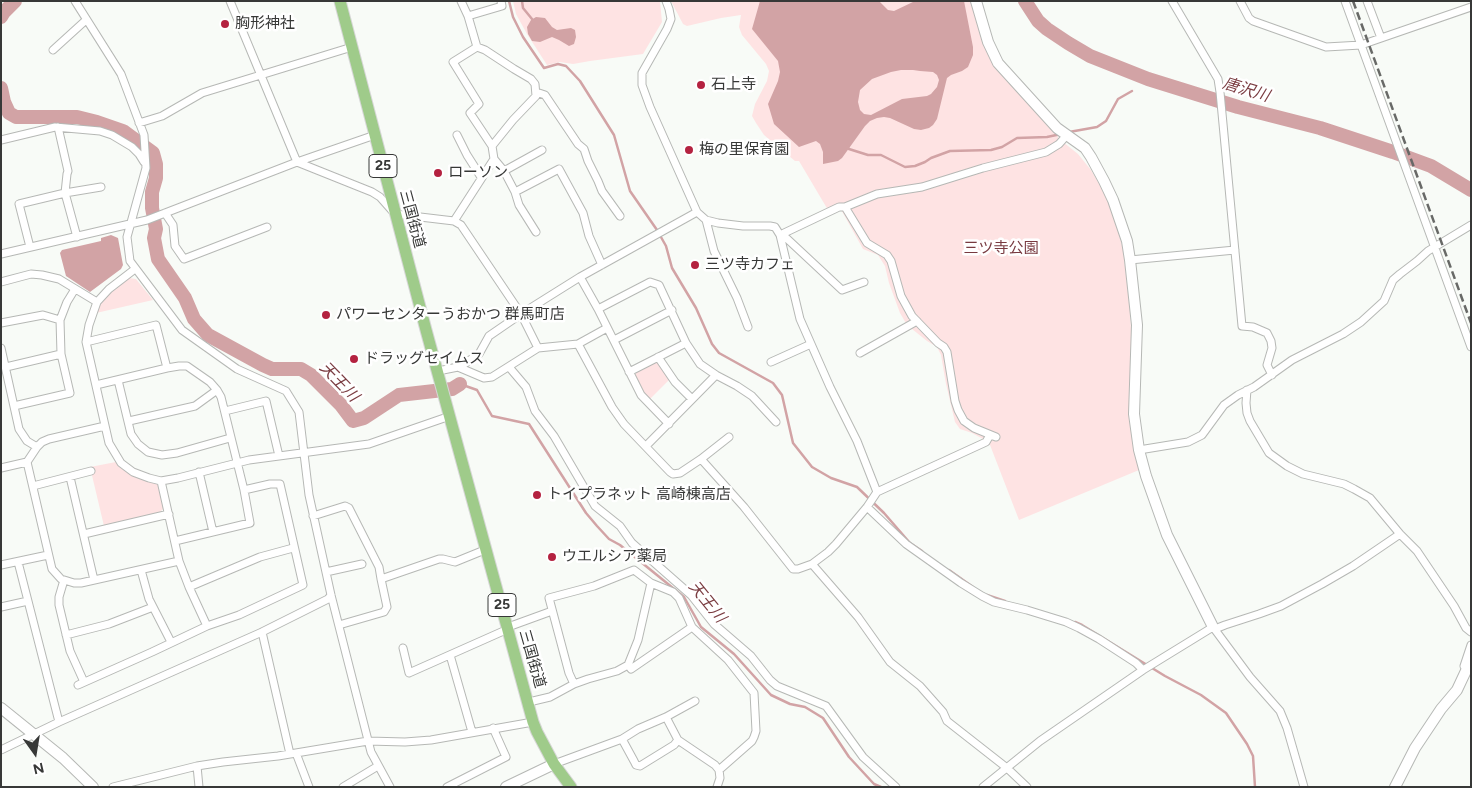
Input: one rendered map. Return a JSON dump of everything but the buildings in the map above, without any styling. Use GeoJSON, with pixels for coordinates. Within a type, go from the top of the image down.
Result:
{"type":"FeatureCollection","features":[{"type":"Feature","properties":{"kind":"main road","name":"三国街道"},"geometry":{"type":"LineString","coordinates":[[340,1],[395,214],[534,722],[537,732],[554,764],[571,787]]}},
{"type":"Feature","properties":{"kind":"street"},"geometry":{"type":"LineString","coordinates":[[75,1],[120,74],[144,135],[146,170],[128,237],[127,246],[130,262],[182,330],[237,369],[286,391],[299,412],[313,516],[331,594],[370,752],[390,787]]}},
{"type":"Feature","properties":{"kind":"street"},"geometry":{"type":"LineString","coordinates":[[230,1],[297,162],[372,192],[380,197],[395,214],[454,221],[461,225],[521,314],[538,348]]}},
{"type":"Feature","properties":{"kind":"street"},"geometry":{"type":"LineString","coordinates":[[461,1],[468,16],[477,47]]}},
{"type":"Feature","properties":{"kind":"street"},"geometry":{"type":"LineString","coordinates":[[468,16],[502,6],[501,1]]}},
{"type":"Feature","properties":{"kind":"street"},"geometry":{"type":"LineString","coordinates":[[666,1],[671,19],[642,73],[642,85],[697,212],[706,220],[743,226],[774,227],[842,290],[864,282]]}},
{"type":"Feature","properties":{"kind":"street"},"geometry":{"type":"LineString","coordinates":[[1172,1],[1218,79],[1242,326],[1252,327],[1267,333],[1272,348],[1267,366],[1272,375]]}},
{"type":"Feature","properties":{"kind":"street"},"geometry":{"type":"LineString","coordinates":[[1240,1],[1249,18],[1253,21],[1326,47],[1360,45],[1471,8]]}},
{"type":"Feature","properties":{"kind":"street"},"geometry":{"type":"LineString","coordinates":[[1345,1],[1471,347]]}},
{"type":"Feature","properties":{"kind":"street"},"geometry":{"type":"LineString","coordinates":[[1367,1],[1380,38]]}},
{"type":"Feature","properties":{"kind":"street"},"geometry":{"type":"LineString","coordinates":[[979,2],[988,42],[998,63],[1037,108],[1059,129],[1085,148],[1104,181],[1120,221],[1130,260],[1137,325],[1134,414],[1139,450],[1146,476],[1167,535],[1214,628],[1250,677],[1280,711],[1287,728],[1304,787]]}},
{"type":"Feature","properties":{"kind":"street"},"geometry":{"type":"LineString","coordinates":[[53,50],[86,20]]}},
{"type":"Feature","properties":{"kind":"street"},"geometry":{"type":"LineString","coordinates":[[139,123],[162,116],[202,93],[352,47]]}},
{"type":"Feature","properties":{"kind":"street"},"geometry":{"type":"LineString","coordinates":[[477,47],[531,79],[535,84],[536,96],[512,120],[492,146]]}},
{"type":"Feature","properties":{"kind":"street"},"geometry":{"type":"LineString","coordinates":[[477,47],[453,62],[479,104],[470,113],[492,146],[494,159],[504,171],[515,192],[519,205],[536,232]]}},
{"type":"Feature","properties":{"kind":"street"},"geometry":{"type":"LineString","coordinates":[[536,92],[545,95],[578,144],[584,149],[602,191],[620,216]]}},
{"type":"Feature","properties":{"kind":"street"},"geometry":{"type":"LineString","coordinates":[[1,140],[54,127],[100,131],[132,147],[144,161],[146,170]]}},
{"type":"Feature","properties":{"kind":"street"},"geometry":{"type":"LineString","coordinates":[[58,127],[68,171],[66,174],[65,193],[77,237]]}},
{"type":"Feature","properties":{"kind":"street"},"geometry":{"type":"LineString","coordinates":[[1,254],[147,220],[297,162],[375,135]]}},
{"type":"Feature","properties":{"kind":"street"},"geometry":{"type":"LineString","coordinates":[[457,135],[467,156],[481,177]]}},
{"type":"Feature","properties":{"kind":"street"},"geometry":{"type":"LineString","coordinates":[[781,234],[839,207],[845,207],[877,194],[922,186],[1046,152],[1059,144],[1067,135]]}},
{"type":"Feature","properties":{"kind":"street"},"geometry":{"type":"LineString","coordinates":[[504,171],[542,150]]}},
{"type":"Feature","properties":{"kind":"street"},"geometry":{"type":"LineString","coordinates":[[454,221],[494,159]]}},
{"type":"Feature","properties":{"kind":"street"},"geometry":{"type":"LineString","coordinates":[[515,192],[559,169],[583,213],[589,236],[602,265]]}},
{"type":"Feature","properties":{"kind":"street"},"geometry":{"type":"LineString","coordinates":[[30,247],[19,204],[101,187]]}},
{"type":"Feature","properties":{"kind":"street"},"geometry":{"type":"LineString","coordinates":[[701,459],[744,507],[793,569],[798,569],[812,564],[836,544],[877,492],[986,442],[993,436],[964,421],[958,410],[947,352],[912,316],[901,296],[891,261],[887,255],[867,243],[845,207]]}},
{"type":"Feature","properties":{"kind":"street"},"geometry":{"type":"LineString","coordinates":[[438,371],[458,367],[480,354],[489,336],[521,314],[580,277],[697,212]]}},
{"type":"Feature","properties":{"kind":"street"},"geometry":{"type":"LineString","coordinates":[[162,215],[173,225],[175,246],[184,259],[267,227]]}},
{"type":"Feature","properties":{"kind":"street"},"geometry":{"type":"LineString","coordinates":[[706,220],[714,252],[737,298],[748,327]]}},
{"type":"Feature","properties":{"kind":"street"},"geometry":{"type":"LineString","coordinates":[[1139,450],[1188,442],[1202,435],[1224,405],[1292,360],[1343,334],[1361,322],[1384,302],[1393,280],[1434,247],[1471,225]]}},
{"type":"Feature","properties":{"kind":"street"},"geometry":{"type":"LineString","coordinates":[[781,234],[800,319],[857,442],[877,492]]}},
{"type":"Feature","properties":{"kind":"street"},"geometry":{"type":"LineString","coordinates":[[1130,260],[1235,250]]}},
{"type":"Feature","properties":{"kind":"street"},"geometry":{"type":"LineString","coordinates":[[135,269],[109,289],[97,302],[89,324],[86,342],[109,443],[120,463],[133,472],[161,480],[178,478],[236,462],[369,444],[450,416]]}},
{"type":"Feature","properties":{"kind":"street"},"geometry":{"type":"LineString","coordinates":[[1,282],[31,274],[42,275],[59,279],[97,302]]}},
{"type":"Feature","properties":{"kind":"street"},"geometry":{"type":"LineString","coordinates":[[580,277],[644,399],[669,424]]}},
{"type":"Feature","properties":{"kind":"street"},"geometry":{"type":"LineString","coordinates":[[598,309],[650,282],[659,285],[686,343],[700,364],[752,396],[776,422]]}},
{"type":"Feature","properties":{"kind":"street"},"geometry":{"type":"LineString","coordinates":[[14,406],[70,393],[61,354],[60,320],[67,302],[76,290]]}},
{"type":"Feature","properties":{"kind":"street"},"geometry":{"type":"LineString","coordinates":[[614,340],[672,310]]}},
{"type":"Feature","properties":{"kind":"street"},"geometry":{"type":"LineString","coordinates":[[1,323],[43,315],[60,320]]}},
{"type":"Feature","properties":{"kind":"street"},"geometry":{"type":"LineString","coordinates":[[860,354],[917,321]]}},
{"type":"Feature","properties":{"kind":"street"},"geometry":{"type":"LineString","coordinates":[[86,342],[156,325],[167,368]]}},
{"type":"Feature","properties":{"kind":"street"},"geometry":{"type":"LineString","coordinates":[[458,367],[484,378],[492,377],[538,348],[578,344],[607,328]]}},
{"type":"Feature","properties":{"kind":"street"},"geometry":{"type":"LineString","coordinates":[[629,372],[686,343]]}},
{"type":"Feature","properties":{"kind":"street"},"geometry":{"type":"LineString","coordinates":[[578,344],[612,407],[624,424],[673,474],[680,473],[701,459],[728,437]]}},
{"type":"Feature","properties":{"kind":"street"},"geometry":{"type":"LineString","coordinates":[[771,362],[811,344]]}},
{"type":"Feature","properties":{"kind":"street"},"geometry":{"type":"LineString","coordinates":[[1,348],[19,428],[27,441],[37,447]]}},
{"type":"Feature","properties":{"kind":"street"},"geometry":{"type":"LineString","coordinates":[[6,367],[61,354]]}},
{"type":"Feature","properties":{"kind":"street"},"geometry":{"type":"LineString","coordinates":[[658,357],[675,382],[692,398]]}},
{"type":"Feature","properties":{"kind":"street"},"geometry":{"type":"LineString","coordinates":[[96,385],[167,368],[187,366],[210,382],[221,397],[244,490],[250,523],[175,541]]}},
{"type":"Feature","properties":{"kind":"street"},"geometry":{"type":"LineString","coordinates":[[509,367],[526,387],[536,411],[554,436],[595,506],[620,526],[632,543],[691,595],[714,624],[751,656],[770,680],[778,686],[826,706],[863,757],[896,787]]}},
{"type":"Feature","properties":{"kind":"street"},"geometry":{"type":"LineString","coordinates":[[646,446],[716,375]]}},
{"type":"Feature","properties":{"kind":"street"},"geometry":{"type":"LineString","coordinates":[[118,380],[131,434],[138,444],[148,452],[162,455],[177,453],[230,438]]}},
{"type":"Feature","properties":{"kind":"street"},"geometry":{"type":"LineString","coordinates":[[129,421],[194,406],[217,390]]}},
{"type":"Feature","properties":{"kind":"street"},"geometry":{"type":"LineString","coordinates":[[1247,390],[1246,403],[1250,422],[1269,453],[1287,466],[1303,474],[1344,484],[1365,494],[1417,551],[1454,606],[1466,628],[1471,632]]}},
{"type":"Feature","properties":{"kind":"street"},"geometry":{"type":"LineString","coordinates":[[225,410],[266,401],[279,456]]}},
{"type":"Feature","properties":{"kind":"street"},"geometry":{"type":"LineString","coordinates":[[1,468],[27,462],[37,447],[49,439],[105,426]]}},
{"type":"Feature","properties":{"kind":"street"},"geometry":{"type":"LineString","coordinates":[[27,462],[52,569],[61,579],[81,583],[179,561]]}},
{"type":"Feature","properties":{"kind":"street"},"geometry":{"type":"LineString","coordinates":[[33,486],[91,472]]}},
{"type":"Feature","properties":{"kind":"street"},"geometry":{"type":"LineString","coordinates":[[199,472],[213,532]]}},
{"type":"Feature","properties":{"kind":"street"},"geometry":{"type":"LineString","coordinates":[[70,476],[94,580]]}},
{"type":"Feature","properties":{"kind":"street"},"geometry":{"type":"LineString","coordinates":[[161,480],[179,561],[207,626]]}},
{"type":"Feature","properties":{"kind":"street"},"geometry":{"type":"LineString","coordinates":[[64,580],[59,597],[59,605],[70,651],[81,684],[171,642],[303,585],[293,548],[280,484],[270,484],[244,490]]}},
{"type":"Feature","properties":{"kind":"street"},"geometry":{"type":"LineString","coordinates":[[313,516],[345,506],[349,508],[379,567],[387,607],[384,612],[339,625]]}},
{"type":"Feature","properties":{"kind":"street"},"geometry":{"type":"LineString","coordinates":[[867,507],[906,544],[982,596],[994,602],[1066,622],[1099,639],[1136,663],[1143,670]]}},
{"type":"Feature","properties":{"kind":"street"},"geometry":{"type":"LineString","coordinates":[[84,534],[168,514]]}},
{"type":"Feature","properties":{"kind":"street"},"geometry":{"type":"LineString","coordinates":[[983,787],[1040,741],[1143,670],[1214,628],[1281,606],[1360,562],[1400,534]]}},
{"type":"Feature","properties":{"kind":"street"},"geometry":{"type":"LineString","coordinates":[[189,587],[260,557],[293,548]]}},
{"type":"Feature","properties":{"kind":"street"},"geometry":{"type":"LineString","coordinates":[[381,578],[443,559],[455,562],[487,549]]}},
{"type":"Feature","properties":{"kind":"street"},"geometry":{"type":"LineString","coordinates":[[1,566],[48,555]]}},
{"type":"Feature","properties":{"kind":"street"},"geometry":{"type":"LineString","coordinates":[[18,562],[59,722]]}},
{"type":"Feature","properties":{"kind":"street"},"geometry":{"type":"LineString","coordinates":[[326,572],[362,564]]}},
{"type":"Feature","properties":{"kind":"street"},"geometry":{"type":"LineString","coordinates":[[812,564],[858,617],[890,662],[920,686],[943,712],[948,721],[1007,768],[1027,787]]}},
{"type":"Feature","properties":{"kind":"street"},"geometry":{"type":"LineString","coordinates":[[141,570],[149,598],[171,642]]}},
{"type":"Feature","properties":{"kind":"street"},"geometry":{"type":"LineString","coordinates":[[574,684],[569,673],[549,598],[594,586],[634,570],[651,582],[672,592],[678,598],[692,626],[728,660],[754,693],[756,731],[754,737],[720,770],[720,778],[716,787]]}},
{"type":"Feature","properties":{"kind":"street"},"geometry":{"type":"LineString","coordinates":[[529,702],[550,697],[574,684],[610,674],[628,665],[638,640],[651,582]]}},
{"type":"Feature","properties":{"kind":"street"},"geometry":{"type":"LineString","coordinates":[[1,750],[59,722],[262,632],[328,599],[331,594]]}},
{"type":"Feature","properties":{"kind":"street"},"geometry":{"type":"LineString","coordinates":[[1,607],[28,601]]}},
{"type":"Feature","properties":{"kind":"street"},"geometry":{"type":"LineString","coordinates":[[66,635],[109,624],[153,606]]}},
{"type":"Feature","properties":{"kind":"street"},"geometry":{"type":"LineString","coordinates":[[403,648],[409,673],[508,628],[552,611]]}},
{"type":"Feature","properties":{"kind":"street"},"geometry":{"type":"LineString","coordinates":[[628,665],[631,669],[692,626]]}},
{"type":"Feature","properties":{"kind":"street"},"geometry":{"type":"LineString","coordinates":[[262,632],[293,753],[309,787]]}},
{"type":"Feature","properties":{"kind":"street"},"geometry":{"type":"LineString","coordinates":[[1456,690],[1471,645]]}},
{"type":"Feature","properties":{"kind":"street"},"geometry":{"type":"LineString","coordinates":[[450,655],[472,732]]}},
{"type":"Feature","properties":{"kind":"street"},"geometry":{"type":"LineString","coordinates":[[1456,690],[1471,660]]}},
{"type":"Feature","properties":{"kind":"street"},"geometry":{"type":"LineString","coordinates":[[1395,787],[1415,748],[1441,709],[1471,675]]}},
{"type":"Feature","properties":{"kind":"street"},"geometry":{"type":"LineString","coordinates":[[506,787],[554,764],[622,739],[695,701]]}},
{"type":"Feature","properties":{"kind":"street"},"geometry":{"type":"LineString","coordinates":[[1,708],[63,758],[92,787]]}},
{"type":"Feature","properties":{"kind":"street"},"geometry":{"type":"LineString","coordinates":[[666,717],[678,740],[720,770]]}},
{"type":"Feature","properties":{"kind":"street"},"geometry":{"type":"LineString","coordinates":[[113,787],[197,766],[255,757],[368,741],[405,742],[431,740],[534,722]]}},
{"type":"Feature","properties":{"kind":"street"},"geometry":{"type":"LineString","coordinates":[[447,787],[506,757],[493,728]]}},
{"type":"Feature","properties":{"kind":"street"},"geometry":{"type":"LineString","coordinates":[[622,739],[636,765],[640,766],[674,745],[678,740]]}},
{"type":"Feature","properties":{"kind":"street"},"geometry":{"type":"LineString","coordinates":[[197,766],[199,787]]}},
{"type":"Feature","properties":{"kind":"street"},"geometry":{"type":"LineString","coordinates":[[343,787],[378,766]]}},
{"type":"Feature","properties":{"kind":"green space"},"geometry":{"type":"Polygon","coordinates":[[[513,1],[660,1],[662,22],[643,54],[573,64],[560,62],[547,65],[516,14],[513,1]]]}},
{"type":"Feature","properties":{"kind":"green space","name":"三ツ寺公園"},"geometry":{"type":"Polygon","coordinates":[[[671,1],[974,1],[986,42],[1058,132],[1058,138],[1078,154],[1091,170],[1113,212],[1123,249],[1130,311],[1132,346],[1130,416],[1134,451],[1139,470],[1019,520],[990,445],[986,445],[983,439],[972,433],[960,429],[955,422],[941,355],[937,347],[907,325],[900,313],[885,266],[878,255],[863,249],[839,206],[828,210],[799,161],[795,161],[764,135],[752,116],[755,104],[767,81],[769,71],[766,64],[742,35],[739,27],[741,15],[687,26],[683,24],[671,1]]]}},
{"type":"Feature","properties":{"kind":"green space"},"geometry":{"type":"Polygon","coordinates":[[[129,278],[136,279],[153,300],[96,313],[108,294],[129,278]]]}},
{"type":"Feature","properties":{"kind":"green space"},"geometry":{"type":"Polygon","coordinates":[[[655,362],[659,363],[669,380],[649,400],[635,376],[636,372],[655,362]]]}},
{"type":"Feature","properties":{"kind":"green space"},"geometry":{"type":"Polygon","coordinates":[[[116,462],[141,479],[158,483],[164,508],[159,513],[104,526],[90,467],[116,462]]]}},
{"type":"Feature","properties":{"kind":"shaded area"},"geometry":{"type":"Polygon","coordinates":[[[760,1],[879,1],[888,10],[894,11],[915,1],[964,1],[973,55],[968,67],[947,78],[937,119],[929,128],[914,129],[890,118],[877,118],[865,126],[842,158],[838,161],[823,164],[823,152],[820,144],[816,141],[799,147],[774,124],[768,104],[778,81],[780,72],[778,61],[752,29],[760,1]],[[913,70],[891,72],[872,79],[860,90],[858,102],[860,110],[864,114],[871,115],[902,99],[931,94],[937,87],[939,80],[937,75],[933,72],[913,70]]]}},
{"type":"Feature","properties":{"kind":"shaded area"},"geometry":{"type":"Polygon","coordinates":[[[536,17],[545,18],[557,30],[571,28],[575,30],[574,44],[569,46],[552,37],[540,42],[532,41],[527,27],[531,20],[536,17]]]}},
{"type":"Feature","properties":{"kind":"shaded area"},"geometry":{"type":"Polygon","coordinates":[[[111,235],[118,238],[123,265],[121,269],[90,292],[66,276],[60,253],[62,250],[101,241],[101,238],[111,235]]]}},
{"type":"Feature","properties":{"kind":"waterway","name":"天王川"},"geometry":{"type":"LineString","coordinates":[[1,17],[15,1]]}},
{"type":"Feature","properties":{"kind":"waterway"},"geometry":{"type":"LineString","coordinates":[[509,1],[513,17],[523,37],[544,68],[558,64],[566,66],[580,81],[614,135],[630,191],[666,246],[672,268],[696,308],[712,344],[719,353],[773,383],[782,395],[793,443],[812,467],[831,478],[857,487],[884,513],[910,543],[922,551]]}},
{"type":"Feature","properties":{"kind":"waterway"},"geometry":{"type":"LineString","coordinates":[[522,1],[523,8],[532,19]]}},
{"type":"Feature","properties":{"kind":"waterway","name":"唐沢川"},"geometry":{"type":"LineString","coordinates":[[1025,1],[1038,21],[1047,29],[1090,56],[1148,79],[1238,107],[1320,128],[1393,152],[1431,166],[1471,190]]}},
{"type":"Feature","properties":{"kind":"waterway","name":"天王川"},"geometry":{"type":"LineString","coordinates":[[1,88],[9,113],[16,117],[77,117],[97,122],[123,131],[153,153],[156,164],[156,178],[152,192],[152,208],[156,229],[154,238],[158,259],[185,298],[194,319],[208,335],[272,369],[301,369],[311,375],[341,405],[353,421],[364,418],[399,395],[452,389],[460,384]]}},
{"type":"Feature","properties":{"kind":"waterway"},"geometry":{"type":"LineString","coordinates":[[1069,132],[1097,127],[1106,121],[1118,99],[1132,91]]}},
{"type":"Feature","properties":{"kind":"waterway"},"geometry":{"type":"LineString","coordinates":[[847,147],[868,155],[881,155],[905,167],[915,166],[950,151],[991,150],[1002,147],[1017,138],[1047,137],[1061,134]]}},
{"type":"Feature","properties":{"kind":"waterway","name":"天王川"},"geometry":{"type":"LineString","coordinates":[[460,384],[477,390],[492,416],[529,424],[586,513],[609,539],[620,545],[684,597],[701,627],[734,654],[771,695],[790,704],[805,707],[823,718],[849,757],[874,784],[881,787]]}},
{"type":"Feature","properties":{"kind":"waterway"},"geometry":{"type":"LineString","coordinates":[[949,570],[973,587]]}},
{"type":"Feature","properties":{"kind":"waterway"},"geometry":{"type":"LineString","coordinates":[[987,595],[1005,601]]}},
{"type":"Feature","properties":{"kind":"waterway"},"geometry":{"type":"LineString","coordinates":[[1075,622],[1165,676],[1201,695],[1226,713],[1253,756],[1255,787]]}},
{"type":"Feature","properties":{"kind":"railway"},"geometry":{"type":"LineString","coordinates":[[1353,1],[1471,323]]}},
{"type":"Feature","properties":{"kind":"place","name":"胸形神社"},"geometry":{"type":"Point","coordinates":[225,24]}},
{"type":"Feature","properties":{"kind":"place","name":"石上寺"},"geometry":{"type":"Point","coordinates":[701,85]}},
{"type":"Feature","properties":{"kind":"place","name":"梅の里保育園"},"geometry":{"type":"Point","coordinates":[689,150]}},
{"type":"Feature","properties":{"kind":"place","name":"ローソン"},"geometry":{"type":"Point","coordinates":[438,173]}},
{"type":"Feature","properties":{"kind":"place","name":"三ツ寺カフェ"},"geometry":{"type":"Point","coordinates":[695,265]}},
{"type":"Feature","properties":{"kind":"place","name":"パワーセンターうおかつ 群馬町店"},"geometry":{"type":"Point","coordinates":[326,315]}},
{"type":"Feature","properties":{"kind":"place","name":"ドラッグセイムス"},"geometry":{"type":"Point","coordinates":[354,359]}},
{"type":"Feature","properties":{"kind":"place","name":"トイプラネット 高崎棟高店"},"geometry":{"type":"Point","coordinates":[537,495]}},
{"type":"Feature","properties":{"kind":"place","name":"ウエルシア薬局"},"geometry":{"type":"Point","coordinates":[552,557]}}]}
